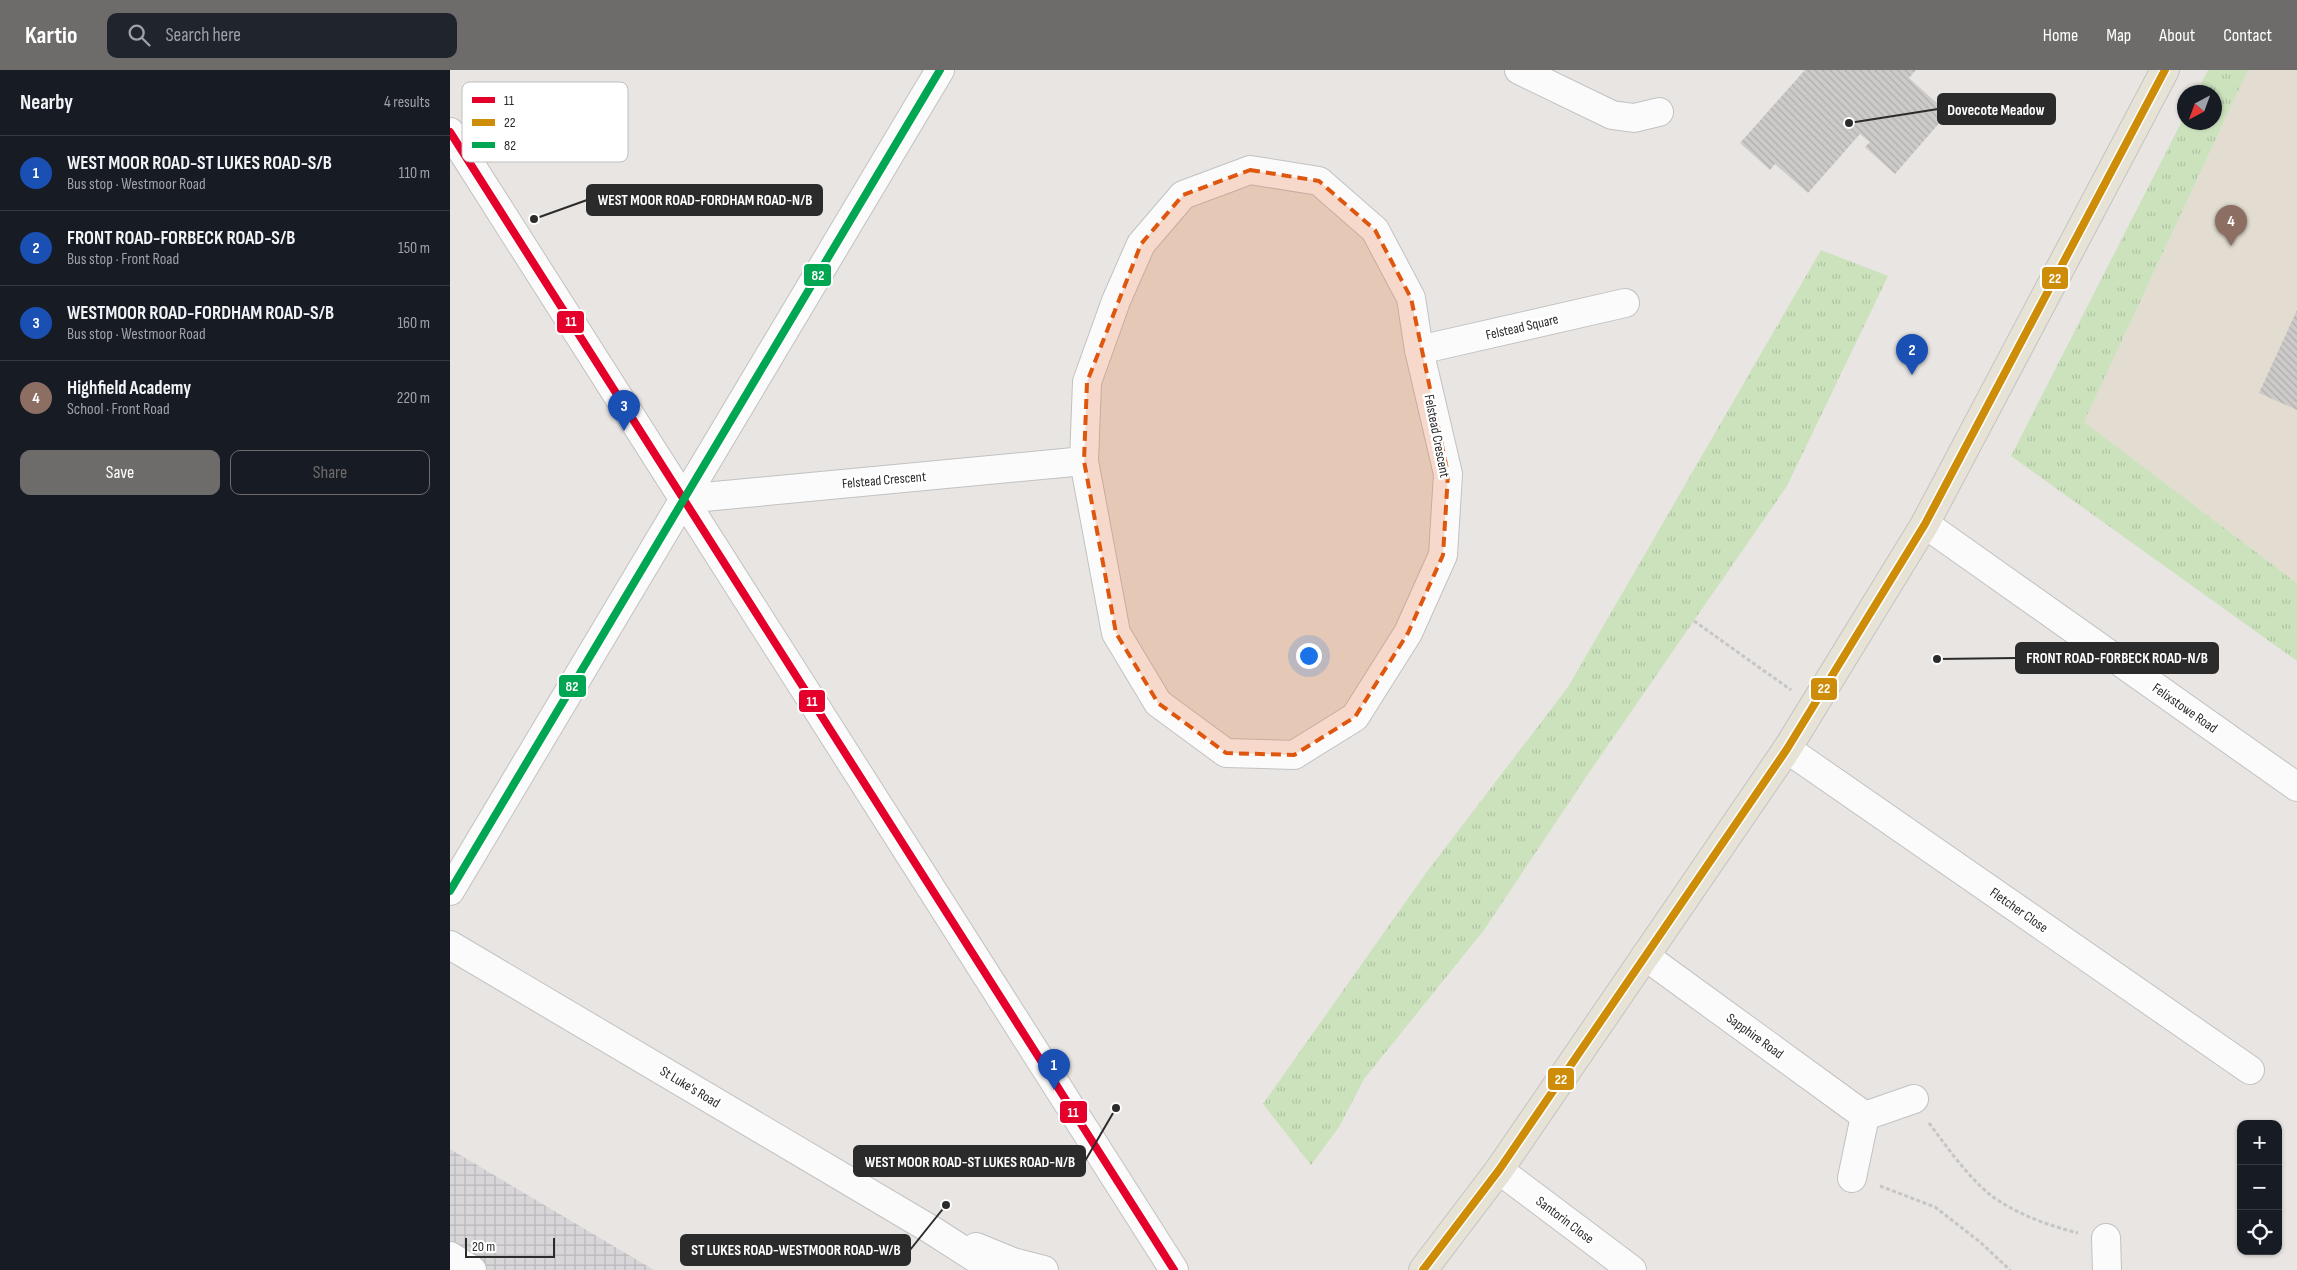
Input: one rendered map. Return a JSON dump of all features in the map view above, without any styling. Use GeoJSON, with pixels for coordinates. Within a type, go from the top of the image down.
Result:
{"type":"FeatureCollection","features":[{"type":"Feature","properties":{"kind":"main road"},"geometry":{"type":"LineString","coordinates":[[1423,1270],[1499,1170],[1787,749],[1814,706],[1925,524],[2165,70]]}},
{"type":"Feature","properties":{"kind":"street"},"geometry":{"type":"LineString","coordinates":[[450,890],[940,70]]}},
{"type":"Feature","properties":{"kind":"street"},"geometry":{"type":"LineString","coordinates":[[1519,70],[1612,114],[1634,118],[1659,112]]}},
{"type":"Feature","properties":{"kind":"street"},"geometry":{"type":"LineString","coordinates":[[450,132],[462,151]]}},
{"type":"Feature","properties":{"kind":"street"},"geometry":{"type":"LineString","coordinates":[[469,162],[1174,1270]]}},
{"type":"Feature","properties":{"kind":"street","name":"Felstead Crescent"},"geometry":{"type":"LineString","coordinates":[[1250,170],[1319,181],[1375,230],[1411,298],[1419,350],[1448,474],[1443,555],[1408,633],[1355,717],[1294,755],[1226,753],[1158,703],[1116,633],[1099,552],[1084,461],[1087,382],[1116,301],[1141,244],[1183,195],[1250,170]]}},
{"type":"Feature","properties":{"kind":"street","name":"Felstead Square"},"geometry":{"type":"LineString","coordinates":[[1419,350],[1624,303]]}},
{"type":"Feature","properties":{"kind":"street","name":"Felstead Crescent"},"geometry":{"type":"LineString","coordinates":[[683,498],[1084,461]]}},
{"type":"Feature","properties":{"kind":"street","name":"Felixstowe Road"},"geometry":{"type":"LineString","coordinates":[[1925,524],[2297,787]]}},
{"type":"Feature","properties":{"kind":"street","name":"Fletcher Close"},"geometry":{"type":"LineString","coordinates":[[1787,749],[2250,1070]]}},
{"type":"Feature","properties":{"kind":"street","name":"St Luke's Road"},"geometry":{"type":"LineString","coordinates":[[450,945],[930,1229],[994,1270]]}},
{"type":"Feature","properties":{"kind":"street","name":"Sapphire Road"},"geometry":{"type":"LineString","coordinates":[[1645,956],[1865,1116]]}},
{"type":"Feature","properties":{"kind":"street"},"geometry":{"type":"LineString","coordinates":[[1852,1178],[1865,1116],[1914,1099]]}},
{"type":"Feature","properties":{"kind":"street","name":"Santorin Close"},"geometry":{"type":"LineString","coordinates":[[1499,1170],[1632,1270]]}},
{"type":"Feature","properties":{"kind":"street","name":"St Luke's Road"},"geometry":{"type":"LineString","coordinates":[[930,1229],[1013,1262],[1044,1270]]}},
{"type":"Feature","properties":{"kind":"street"},"geometry":{"type":"LineString","coordinates":[[2106,1238],[2107,1270]]}},
{"type":"Feature","properties":{"kind":"street"},"geometry":{"type":"LineString","coordinates":[[450,1256],[472,1270]]}},
{"type":"Feature","properties":{"kind":"path"},"geometry":{"type":"LineString","coordinates":[[1694,621],[1814,706]]}},
{"type":"Feature","properties":{"kind":"path"},"geometry":{"type":"LineString","coordinates":[[1914,1099],[1951,1152],[1989,1193],[2047,1225],[2106,1238]]}},
{"type":"Feature","properties":{"kind":"path"},"geometry":{"type":"LineString","coordinates":[[1852,1178],[1935,1208],[1980,1242],[2010,1270]]}},
{"type":"Feature","properties":{"kind":"highlighted area"},"geometry":{"type":"Polygon","coordinates":[[[1250,170],[1319,181],[1375,230],[1411,298],[1448,474],[1443,555],[1408,633],[1355,717],[1294,755],[1226,753],[1158,703],[1116,633],[1084,461],[1087,382],[1141,244],[1183,195],[1250,170]]]}},
{"type":"Feature","properties":{"kind":"shaded area"},"geometry":{"type":"Polygon","coordinates":[[[2248,70],[2297,70],[2297,583],[2084,422],[2220,130],[2222,130],[2222,126],[2248,70]]]}},
{"type":"Feature","properties":{"kind":"shaded area"},"geometry":{"type":"Polygon","coordinates":[[[450,1149],[654,1270],[450,1270],[450,1149]]]}},
{"type":"Feature","properties":{"kind":"green space"},"geometry":{"type":"Polygon","coordinates":[[[2208,70],[2248,70],[2222,126],[2222,85],[2200,85],[2208,70]]]}},
{"type":"Feature","properties":{"kind":"green space"},"geometry":{"type":"Polygon","coordinates":[[[2177,130],[2220,130],[2084,422],[2297,583],[2297,661],[2011,456],[2177,130]]]}},
{"type":"Feature","properties":{"kind":"green space"},"geometry":{"type":"Polygon","coordinates":[[[1821,250],[1888,276],[1787,486],[1588,774],[1484,930],[1364,1079],[1339,1127],[1311,1165],[1263,1104],[1426,873],[1568,687],[1821,250]]]}},
{"type":"Feature","properties":{"kind":"building"},"geometry":{"type":"Polygon","coordinates":[[[1805,70],[1916,70],[1909,78],[1948,113],[1895,174],[1865,147],[1870,142],[1860,134],[1808,193],[1775,164],[1770,170],[1740,143],[1805,70]]]}},
{"type":"Feature","properties":{"kind":"building"},"geometry":{"type":"Polygon","coordinates":[[[2297,310],[2297,410],[2259,393],[2297,310]]]}},
{"type":"Feature","properties":{"kind":"transit line","name":"82"},"geometry":{"type":"LineString","coordinates":[[450,891],[940,70]]}},
{"type":"Feature","properties":{"kind":"transit line","name":"22"},"geometry":{"type":"LineString","coordinates":[[1423,1270],[1499,1170],[1787,749],[1925,524],[2165,70]]}},
{"type":"Feature","properties":{"kind":"transit line","name":"11"},"geometry":{"type":"LineString","coordinates":[[450,132],[462,151]]}},
{"type":"Feature","properties":{"kind":"transit line","name":"11"},"geometry":{"type":"LineString","coordinates":[[469,162],[1174,1270]]}},
{"type":"Feature","properties":{"kind":"place","name":"Dovecote Meadow"},"geometry":{"type":"Point","coordinates":[1849,123]}},
{"type":"Feature","properties":{"kind":"place","name":"WEST MOOR ROAD-FORDHAM ROAD-N/B"},"geometry":{"type":"Point","coordinates":[534,219]}},
{"type":"Feature","properties":{"kind":"place","name":"Highfield Academy"},"geometry":{"type":"Point","coordinates":[2231,246]}},
{"type":"Feature","properties":{"kind":"place","name":"FRONT ROAD-FORBECK ROAD-S/B"},"geometry":{"type":"Point","coordinates":[1912,375]}},
{"type":"Feature","properties":{"kind":"place","name":"WESTMOOR ROAD-FORDHAM ROAD-S/B"},"geometry":{"type":"Point","coordinates":[624,431]}},
{"type":"Feature","properties":{"kind":"place","name":"FRONT ROAD-FORBECK ROAD-N/B"},"geometry":{"type":"Point","coordinates":[1937,659]}},
{"type":"Feature","properties":{"kind":"place","name":"WEST MOOR ROAD-ST LUKES ROAD-S/B"},"geometry":{"type":"Point","coordinates":[1054,1090]}},
{"type":"Feature","properties":{"kind":"place","name":"WEST MOOR ROAD-ST LUKES ROAD-N/B"},"geometry":{"type":"Point","coordinates":[1116,1108]}},
{"type":"Feature","properties":{"kind":"place","name":"ST LUKES ROAD-WESTMOOR ROAD-W/B"},"geometry":{"type":"Point","coordinates":[946,1205]}}]}
